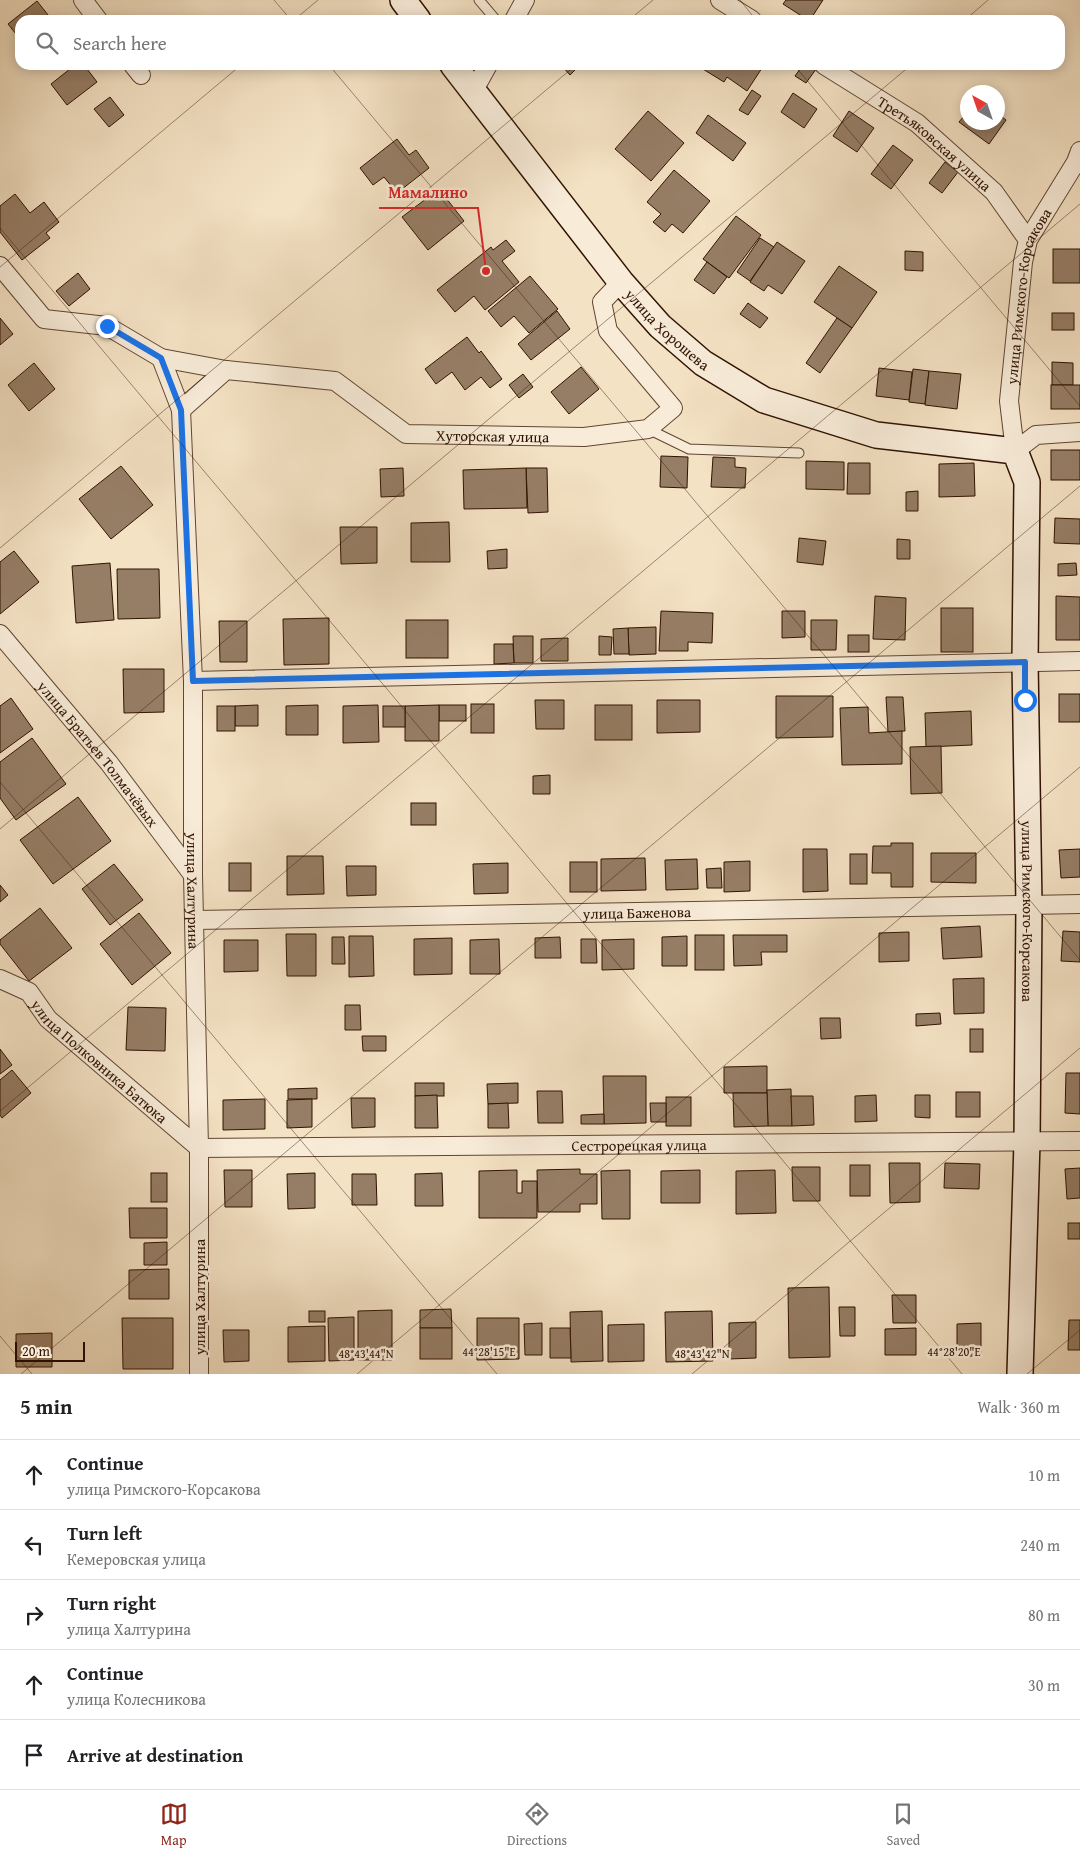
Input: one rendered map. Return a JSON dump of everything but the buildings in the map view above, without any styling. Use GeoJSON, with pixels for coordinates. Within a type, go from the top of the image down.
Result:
{"type":"FeatureCollection","features":[{"type":"Feature","properties":{"kind":"main road"},"geometry":{"type":"LineString","coordinates":[[403,0],[414,15]]}},
{"type":"Feature","properties":{"kind":"main road","name":"улица Хорошева"},"geometry":{"type":"LineString","coordinates":[[457,70],[621,282],[660,326],[703,362],[764,400],[876,435],[1015,451]]}},
{"type":"Feature","properties":{"kind":"main road","name":"улица Римского-Корсакова"},"geometry":{"type":"LineString","coordinates":[[1015,451],[1027,482],[1025,662],[1029,905],[1027,1142],[1020,1374]]}},
{"type":"Feature","properties":{"kind":"street"},"geometry":{"type":"LineString","coordinates":[[82,0],[94,15]]}},
{"type":"Feature","properties":{"kind":"street"},"geometry":{"type":"LineString","coordinates":[[517,15],[525,0]]}},
{"type":"Feature","properties":{"kind":"street"},"geometry":{"type":"LineString","coordinates":[[720,0],[744,15]]}},
{"type":"Feature","properties":{"kind":"street"},"geometry":{"type":"LineString","coordinates":[[474,92],[485,70]]}},
{"type":"Feature","properties":{"kind":"street","name":"Третьяковская улица"},"geometry":{"type":"LineString","coordinates":[[832,70],[916,124],[994,192],[1028,240]]}},
{"type":"Feature","properties":{"kind":"street","name":"улица Римского-Корсакова"},"geometry":{"type":"LineString","coordinates":[[1015,451],[1009,401],[1028,240],[1076,162],[1080,151]]}},
{"type":"Feature","properties":{"kind":"street"},"geometry":{"type":"LineString","coordinates":[[0,266],[44,318],[107,326],[161,358]]}},
{"type":"Feature","properties":{"kind":"street"},"geometry":{"type":"LineString","coordinates":[[621,282],[602,302],[608,332],[673,408],[648,429]]}},
{"type":"Feature","properties":{"kind":"street","name":"Хуторская улица"},"geometry":{"type":"LineString","coordinates":[[161,358],[226,370],[335,382],[406,434],[584,437],[648,429]]}},
{"type":"Feature","properties":{"kind":"street","name":"улица Халтурина"},"geometry":{"type":"LineString","coordinates":[[161,358],[181,410],[193,681],[193,875],[199,1148],[199,1374]]}},
{"type":"Feature","properties":{"kind":"street"},"geometry":{"type":"LineString","coordinates":[[181,410],[226,370]]}},
{"type":"Feature","properties":{"kind":"street"},"geometry":{"type":"LineString","coordinates":[[1015,451],[1036,435],[1080,432]]}},
{"type":"Feature","properties":{"kind":"street","name":"улица Братьев Толмачёвых"},"geometry":{"type":"LineString","coordinates":[[0,634],[109,763],[193,875]]}},
{"type":"Feature","properties":{"kind":"street"},"geometry":{"type":"LineString","coordinates":[[193,681],[1080,661]]}},
{"type":"Feature","properties":{"kind":"street","name":"улица Баженова"},"geometry":{"type":"LineString","coordinates":[[195,920],[1080,904]]}},
{"type":"Feature","properties":{"kind":"street","name":"улица Полковника Батюка"},"geometry":{"type":"LineString","coordinates":[[0,979],[29,992],[48,1019],[199,1148]]}},
{"type":"Feature","properties":{"kind":"street","name":"Сестрорецкая улица"},"geometry":{"type":"LineString","coordinates":[[199,1148],[1080,1141]]}},
{"type":"Feature","properties":{"kind":"lane"},"geometry":{"type":"LineString","coordinates":[[479,0],[492,15]]}},
{"type":"Feature","properties":{"kind":"lane"},"geometry":{"type":"LineString","coordinates":[[648,429],[689,449],[799,453]]}},
{"type":"Feature","properties":{"kind":"place","name":"Мамалино"},"geometry":{"type":"Point","coordinates":[486,271]}},
{"type":"Feature","properties":{"kind":"route"},"geometry":{"type":"LineString","coordinates":[[107,326],[161,358],[181,410],[193,681],[1025,662],[1025,700]]}}]}
